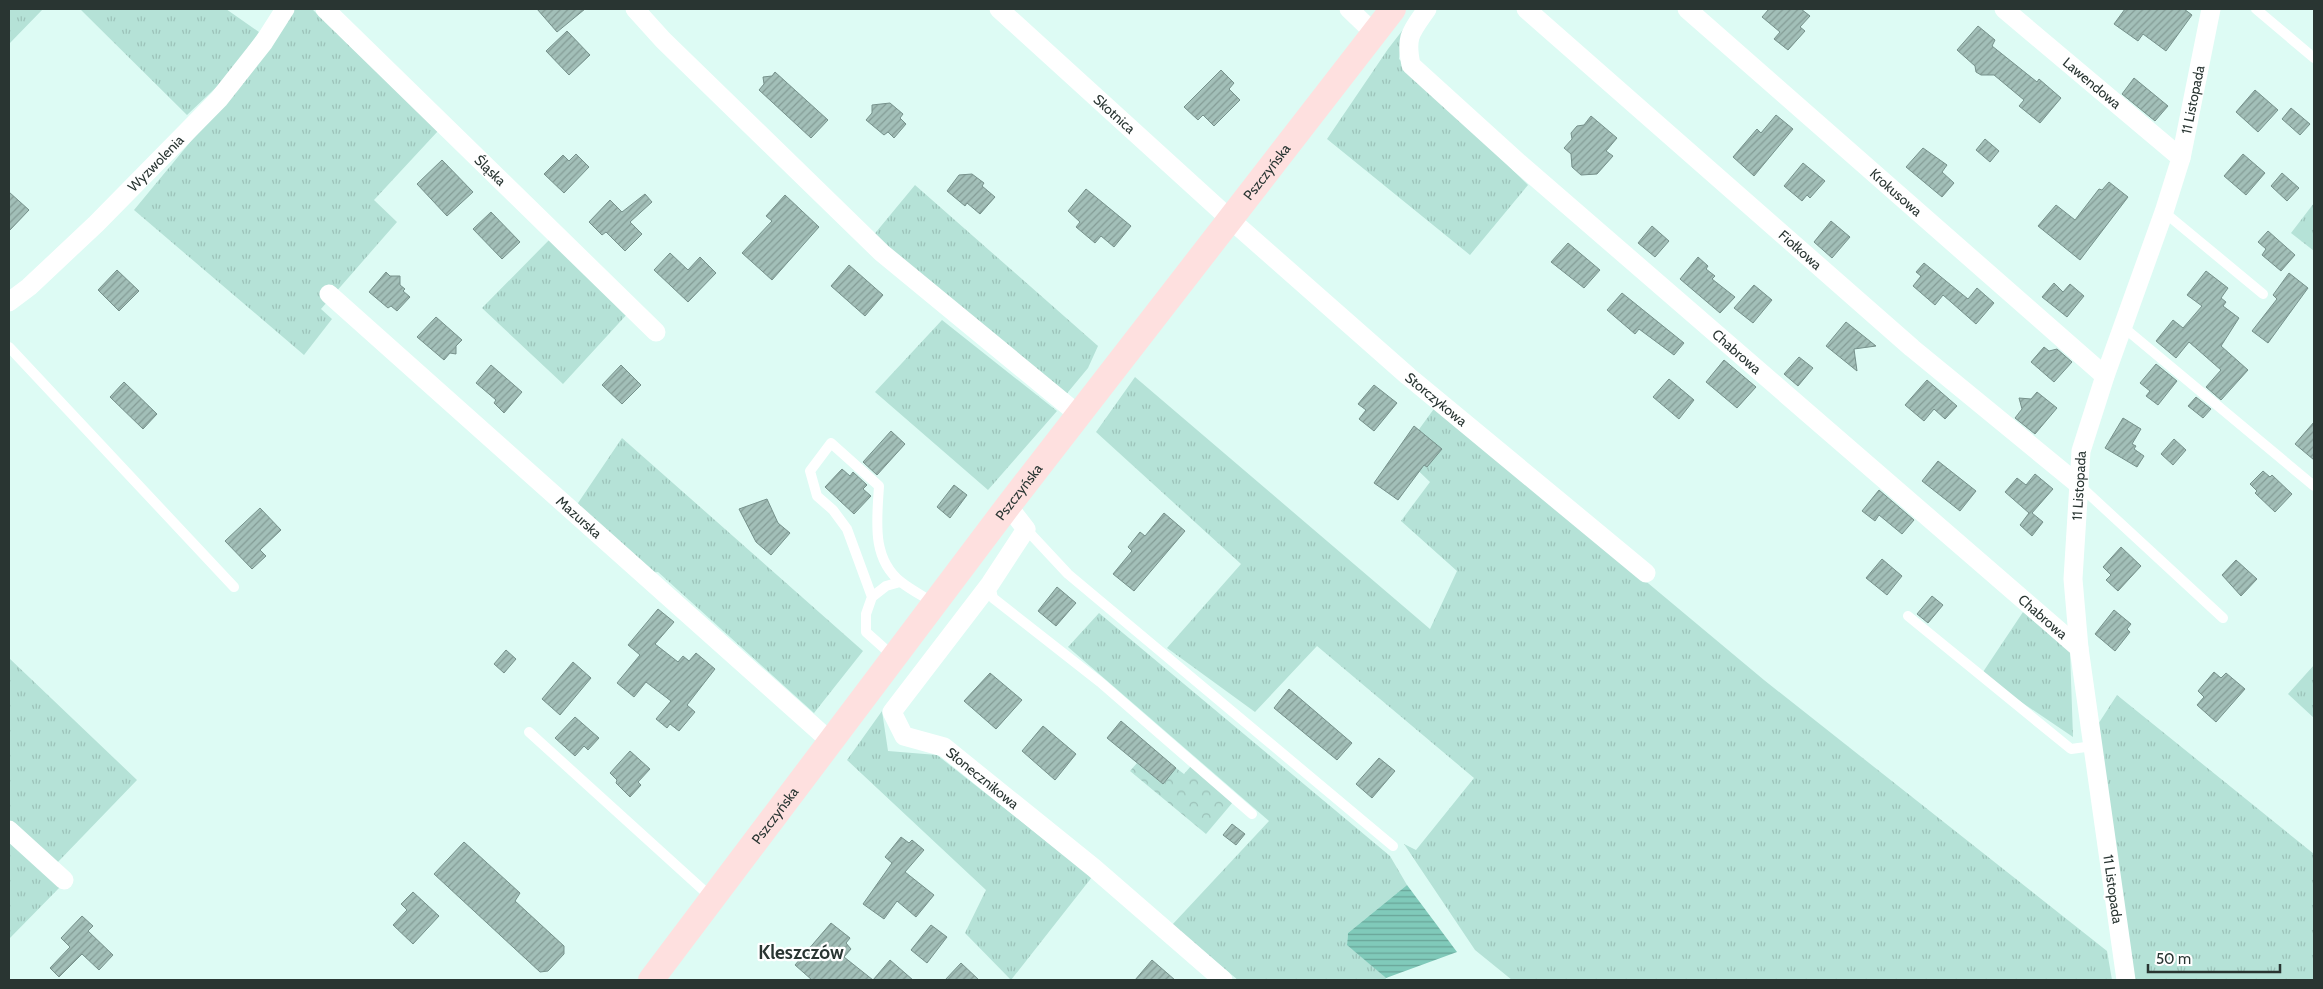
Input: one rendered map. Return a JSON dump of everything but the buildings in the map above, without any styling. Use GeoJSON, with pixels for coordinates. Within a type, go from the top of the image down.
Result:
{"type":"FeatureCollection","features":[{"type":"Feature","properties":{"kind":"main road","name":"Pszczyńska"},"geometry":{"type":"LineString","coordinates":[[651,980],[1008,506],[1393,9]]}},
{"type":"Feature","properties":{"kind":"street","name":"Wyzwolenia"},"geometry":{"type":"LineString","coordinates":[[9,302],[29,287],[96,224],[219,100],[264,42],[285,9]]}},
{"type":"Feature","properties":{"kind":"street","name":"Śląska"},"geometry":{"type":"LineString","coordinates":[[325,9],[656,332]]}},
{"type":"Feature","properties":{"kind":"street"},"geometry":{"type":"LineString","coordinates":[[635,9],[663,40],[882,253],[1079,415]]}},
{"type":"Feature","properties":{"kind":"street","name":"Skotnica"},"geometry":{"type":"LineString","coordinates":[[999,9],[1231,220]]}},
{"type":"Feature","properties":{"kind":"street"},"geometry":{"type":"LineString","coordinates":[[1349,9],[1374,33]]}},
{"type":"Feature","properties":{"kind":"street","name":"Chabrowa"},"geometry":{"type":"LineString","coordinates":[[1426,9],[1413,29],[1407,46],[1411,65],[1519,163],[2079,648]]}},
{"type":"Feature","properties":{"kind":"street","name":"Fiołkowa"},"geometry":{"type":"LineString","coordinates":[[1526,9],[1912,348],[2079,485]]}},
{"type":"Feature","properties":{"kind":"street","name":"Krokusowa"},"geometry":{"type":"LineString","coordinates":[[1687,9],[2105,376]]}},
{"type":"Feature","properties":{"kind":"street","name":"Lawendowa"},"geometry":{"type":"LineString","coordinates":[[2004,9],[2182,158]]}},
{"type":"Feature","properties":{"kind":"street","name":"11 Listopada"},"geometry":{"type":"LineString","coordinates":[[2126,980],[2079,648],[2073,579],[2081,452],[2122,326],[2182,158],[2211,9]]}},
{"type":"Feature","properties":{"kind":"street","name":"Storczykowa"},"geometry":{"type":"LineString","coordinates":[[1231,220],[1408,376],[1646,573]]}},
{"type":"Feature","properties":{"kind":"street","name":"Mazurska"},"geometry":{"type":"LineString","coordinates":[[329,294],[830,741]]}},
{"type":"Feature","properties":{"kind":"street"},"geometry":{"type":"LineString","coordinates":[[1008,506],[1026,528]]}},
{"type":"Feature","properties":{"kind":"street","name":"Słonecznikowa"},"geometry":{"type":"LineString","coordinates":[[1026,528],[990,584],[892,712],[904,736],[944,747],[1094,868],[1223,980]]}},
{"type":"Feature","properties":{"kind":"street"},"geometry":{"type":"LineString","coordinates":[[9,830],[64,880]]}},
{"type":"Feature","properties":{"kind":"lane"},"geometry":{"type":"LineString","coordinates":[[2256,9],[2314,58]]}},
{"type":"Feature","properties":{"kind":"lane"},"geometry":{"type":"LineString","coordinates":[[2164,212],[2263,294]]}},
{"type":"Feature","properties":{"kind":"lane"},"geometry":{"type":"LineString","coordinates":[[2122,326],[2314,486]]}},
{"type":"Feature","properties":{"kind":"lane"},"geometry":{"type":"LineString","coordinates":[[9,347],[234,587]]}},
{"type":"Feature","properties":{"kind":"lane"},"geometry":{"type":"LineString","coordinates":[[872,597],[847,528],[833,510],[817,496],[810,471],[831,443],[879,486],[876,535],[884,560],[900,582],[934,603]]}},
{"type":"Feature","properties":{"kind":"lane"},"geometry":{"type":"LineString","coordinates":[[2079,485],[2223,618]]}},
{"type":"Feature","properties":{"kind":"lane"},"geometry":{"type":"LineString","coordinates":[[1026,528],[1068,574],[1393,846]]}},
{"type":"Feature","properties":{"kind":"lane"},"geometry":{"type":"LineString","coordinates":[[894,657],[866,632],[866,614],[872,597],[886,586],[900,582]]}},
{"type":"Feature","properties":{"kind":"lane"},"geometry":{"type":"LineString","coordinates":[[990,584],[994,598],[1100,682],[1252,814]]}},
{"type":"Feature","properties":{"kind":"lane"},"geometry":{"type":"LineString","coordinates":[[1908,616],[2063,744],[2071,749],[2093,746]]}},
{"type":"Feature","properties":{"kind":"lane"},"geometry":{"type":"LineString","coordinates":[[529,732],[713,899]]}},
{"type":"Feature","properties":{"kind":"green space"},"geometry":{"type":"Polygon","coordinates":[[[9,9],[43,9],[9,44],[9,9]]]}},
{"type":"Feature","properties":{"kind":"green space"},"geometry":{"type":"Polygon","coordinates":[[[80,9],[226,9],[259,32],[227,77],[187,115],[80,9]]]}},
{"type":"Feature","properties":{"kind":"green space"},"geometry":{"type":"Polygon","coordinates":[[[294,9],[312,9],[438,131],[374,200],[397,222],[321,309],[332,319],[304,355],[134,210],[273,42],[294,9]]]}},
{"type":"Feature","properties":{"kind":"green space"},"geometry":{"type":"Polygon","coordinates":[[[1419,9],[1401,38],[1399,59],[1528,185],[1470,255],[1327,139],[1388,49],[1419,9]]]}},
{"type":"Feature","properties":{"kind":"green space"},"geometry":{"type":"Polygon","coordinates":[[[915,185],[1098,346],[1088,368],[1064,397],[872,237],[915,185]]]}},
{"type":"Feature","properties":{"kind":"green space"},"geometry":{"type":"Polygon","coordinates":[[[2314,203],[2314,251],[2291,233],[2314,203]]]}},
{"type":"Feature","properties":{"kind":"green space"},"geometry":{"type":"Polygon","coordinates":[[[552,237],[629,312],[563,384],[482,308],[552,237]]]}},
{"type":"Feature","properties":{"kind":"green space"},"geometry":{"type":"Polygon","coordinates":[[[942,320],[1057,411],[988,490],[875,392],[942,320]]]}},
{"type":"Feature","properties":{"kind":"green space"},"geometry":{"type":"Polygon","coordinates":[[[1135,377],[1430,629],[1457,571],[1401,521],[1430,482],[1401,454],[1436,406],[1764,680],[2107,951],[2112,980],[1512,980],[1475,950],[1404,844],[1416,850],[1474,778],[1317,646],[1255,712],[1167,648],[1241,564],[1096,432],[1135,377]]]}},
{"type":"Feature","properties":{"kind":"green space"},"geometry":{"type":"Polygon","coordinates":[[[622,438],[863,651],[814,713],[658,572],[643,574],[576,506],[622,438]]]}},
{"type":"Feature","properties":{"kind":"green space"},"geometry":{"type":"Polygon","coordinates":[[[2023,612],[2070,651],[2073,737],[1981,675],[2023,612]]]}},
{"type":"Feature","properties":{"kind":"green space"},"geometry":{"type":"Polygon","coordinates":[[[1099,613],[1390,856],[1407,885],[1348,933],[1347,944],[1386,978],[1385,980],[1238,980],[1172,925],[1269,821],[1068,647],[1099,613]]]}},
{"type":"Feature","properties":{"kind":"green space"},"geometry":{"type":"Polygon","coordinates":[[[9,658],[137,780],[56,864],[9,829],[9,658]]]}},
{"type":"Feature","properties":{"kind":"green space"},"geometry":{"type":"Polygon","coordinates":[[[2314,665],[2314,718],[2288,694],[2314,665]]]}},
{"type":"Feature","properties":{"kind":"green space"},"geometry":{"type":"Polygon","coordinates":[[[2117,695],[2314,854],[2314,980],[2134,980],[2091,735],[2117,695]]]}},
{"type":"Feature","properties":{"kind":"green space"},"geometry":{"type":"Polygon","coordinates":[[[882,711],[888,751],[937,755],[1092,877],[1011,980],[965,933],[986,890],[847,760],[882,711]]]}},
{"type":"Feature","properties":{"kind":"green space"},"geometry":{"type":"Polygon","coordinates":[[[1137,763],[1163,784],[1176,768],[1184,774],[1191,766],[1233,802],[1206,834],[1130,771],[1137,763]]]}},
{"type":"Feature","properties":{"kind":"green space"},"geometry":{"type":"Polygon","coordinates":[[[9,838],[60,887],[9,939],[9,838]]]}},
{"type":"Feature","properties":{"kind":"shaded area"},"geometry":{"type":"Polygon","coordinates":[[[1407,885],[1457,952],[1386,978],[1347,945],[1348,933],[1407,885]]]}},
{"type":"Feature","properties":{"kind":"district","name":"Kleszczów"},"geometry":{"type":"Point","coordinates":[801,952]}}]}
